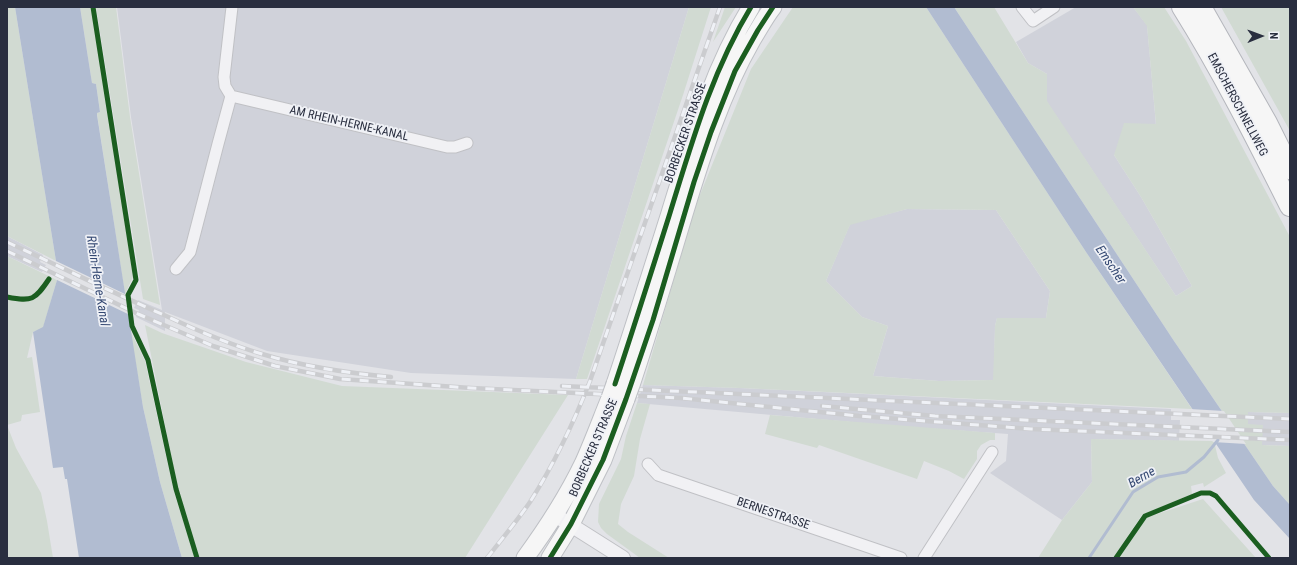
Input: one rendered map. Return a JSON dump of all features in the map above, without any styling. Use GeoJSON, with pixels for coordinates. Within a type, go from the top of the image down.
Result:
{"type":"FeatureCollection","features":[{"type":"Feature","properties":{"kind":"highway","name":"EMSCHERSCHNELLWEG"},"geometry":{"type":"LineString","coordinates":[[1182,7],[1208,50],[1248,123],[1290,206]]}},
{"type":"Feature","properties":{"kind":"highway"},"geometry":{"type":"LineString","coordinates":[[1201,7],[1267,123],[1290,169]]}},
{"type":"Feature","properties":{"kind":"highway"},"geometry":{"type":"LineString","coordinates":[[1267,123],[1290,152]]}},
{"type":"Feature","properties":{"kind":"main road","name":"BORBECKER STRASSE"},"geometry":{"type":"LineString","coordinates":[[550,558],[571,524],[602,460],[641,308],[700,116],[730,46],[751,7]]}},
{"type":"Feature","properties":{"kind":"main road","name":"BORBECKER STRASSE"},"geometry":{"type":"LineString","coordinates":[[525,558],[555,515],[583,463],[620,391],[653,320],[692,189],[711,132],[735,72],[758,30],[773,7]]}},
{"type":"Feature","properties":{"kind":"street"},"geometry":{"type":"LineString","coordinates":[[176,269],[190,252],[231,96],[225,86],[224,77],[232,7]]}},
{"type":"Feature","properties":{"kind":"street"},"geometry":{"type":"LineString","coordinates":[[1022,7],[1032,21],[1054,7]]}},
{"type":"Feature","properties":{"kind":"street","name":"AM RHEIN-HERNE-KANAL"},"geometry":{"type":"LineString","coordinates":[[231,96],[447,147],[455,147],[467,143]]}},
{"type":"Feature","properties":{"kind":"street"},"geometry":{"type":"LineString","coordinates":[[924,558],[992,452]]}},
{"type":"Feature","properties":{"kind":"street","name":"BERNESTRASSE"},"geometry":{"type":"LineString","coordinates":[[648,464],[658,475],[901,558]]}},
{"type":"Feature","properties":{"kind":"street"},"geometry":{"type":"LineString","coordinates":[[555,515],[623,558]]}},
{"type":"Feature","properties":{"kind":"shaded area"},"geometry":{"type":"Polygon","coordinates":[[[7,7],[15,7],[56,261],[7,236],[7,7]]]}},
{"type":"Feature","properties":{"kind":"shaded area"},"geometry":{"type":"Polygon","coordinates":[[[80,7],[92,7],[133,277],[125,294],[97,114],[100,112],[96,84],[92,83],[80,7]]]}},
{"type":"Feature","properties":{"kind":"shaded area"},"geometry":{"type":"Polygon","coordinates":[[[96,7],[116,7],[130,117],[160,305],[143,299],[96,7]]]}},
{"type":"Feature","properties":{"kind":"shaded area"},"geometry":{"type":"Polygon","coordinates":[[[117,7],[689,7],[576,379],[411,373],[267,351],[165,312],[165,331],[136,317],[139,310],[134,308],[138,300],[162,310],[131,117],[117,7]]]}},
{"type":"Feature","properties":{"kind":"shaded area"},"geometry":{"type":"Polygon","coordinates":[[[689,7],[711,7],[683,95],[587,379],[576,379],[689,7]]]}},
{"type":"Feature","properties":{"kind":"shaded area"},"geometry":{"type":"Polygon","coordinates":[[[725,7],[736,7],[713,42],[725,7]]]}},
{"type":"Feature","properties":{"kind":"shaded area"},"geometry":{"type":"Polygon","coordinates":[[[793,7],[926,7],[1086,252],[1192,409],[740,388],[643,385],[695,207],[751,69],[793,7]],[[907,209],[850,225],[826,281],[862,317],[888,326],[873,376],[939,381],[993,380],[995,326],[997,318],[1046,318],[1050,291],[996,210],[907,209]]]}},
{"type":"Feature","properties":{"kind":"shaded area"},"geometry":{"type":"Polygon","coordinates":[[[954,7],[994,7],[1028,63],[1047,74],[1047,101],[1176,296],[1192,286],[1141,197],[1114,155],[1124,123],[1156,124],[1147,26],[1133,7],[1164,7],[1186,41],[1290,237],[1290,413],[1248,412],[1248,424],[1263,425],[1262,445],[1290,446],[1290,505],[1273,486],[1174,341],[954,7]]]}},
{"type":"Feature","properties":{"kind":"shaded area"},"geometry":{"type":"Polygon","coordinates":[[[1076,7],[1133,7],[1147,25],[1156,125],[1114,155],[1141,197],[1192,286],[1176,296],[1046,101],[1047,74],[1028,63],[1016,42],[1076,7]]]}},
{"type":"Feature","properties":{"kind":"shaded area"},"geometry":{"type":"Polygon","coordinates":[[[1221,7],[1290,7],[1290,131],[1221,7]]]}},
{"type":"Feature","properties":{"kind":"shaded area"},"geometry":{"type":"Polygon","coordinates":[[[907,209],[996,210],[1050,291],[1046,318],[997,318],[995,326],[994,380],[939,381],[873,376],[888,326],[862,317],[826,281],[850,224],[907,209]]]}},
{"type":"Feature","properties":{"kind":"shaded area"},"geometry":{"type":"Polygon","coordinates":[[[7,236],[43,255],[40,262],[46,265],[42,272],[7,256],[7,236]]]}},
{"type":"Feature","properties":{"kind":"shaded area"},"geometry":{"type":"Polygon","coordinates":[[[7,256],[57,280],[43,328],[33,332],[27,358],[32,357],[40,412],[22,415],[21,421],[7,425],[7,256]]]}},
{"type":"Feature","properties":{"kind":"shaded area"},"geometry":{"type":"Polygon","coordinates":[[[145,325],[162,333],[246,362],[342,386],[568,395],[465,558],[198,558],[178,490],[145,325]]]}},
{"type":"Feature","properties":{"kind":"shaded area"},"geometry":{"type":"Polygon","coordinates":[[[130,330],[145,361],[174,492],[195,558],[182,558],[160,482],[143,407],[130,330]]]}},
{"type":"Feature","properties":{"kind":"shaded area"},"geometry":{"type":"Polygon","coordinates":[[[643,385],[740,388],[1171,409],[1171,420],[1180,420],[1179,441],[1091,439],[1092,482],[1062,520],[990,473],[1006,461],[1008,434],[896,426],[637,403],[643,385]]]}},
{"type":"Feature","properties":{"kind":"shaded area"},"geometry":{"type":"Polygon","coordinates":[[[637,403],[650,404],[640,439],[634,476],[621,504],[618,524],[669,558],[640,558],[607,534],[598,522],[599,504],[621,459],[626,436],[637,403]]]}},
{"type":"Feature","properties":{"kind":"shaded area"},"geometry":{"type":"Polygon","coordinates":[[[1248,412],[1290,413],[1290,446],[1262,445],[1248,424],[1248,412]]]}},
{"type":"Feature","properties":{"kind":"shaded area"},"geometry":{"type":"Polygon","coordinates":[[[770,415],[995,433],[995,440],[990,440],[981,445],[977,451],[977,459],[964,479],[924,461],[917,479],[819,445],[817,448],[765,434],[770,415]]]}},
{"type":"Feature","properties":{"kind":"shaded area"},"geometry":{"type":"Polygon","coordinates":[[[7,425],[16,448],[41,493],[53,558],[7,558],[7,425]]]}},
{"type":"Feature","properties":{"kind":"shaded area"},"geometry":{"type":"Polygon","coordinates":[[[1091,439],[1214,441],[1218,458],[1226,473],[1204,487],[1203,483],[1191,486],[1192,494],[1142,515],[1113,558],[1038,558],[1062,520],[1092,482],[1091,439]]]}},
{"type":"Feature","properties":{"kind":"shaded area"},"geometry":{"type":"Polygon","coordinates":[[[1203,499],[1256,558],[1119,558],[1148,517],[1203,499]]]}},
{"type":"Feature","properties":{"kind":"water","name":"Rhein-Herne-Kanal"},"geometry":{"type":"Polygon","coordinates":[[[15,7],[80,7],[92,83],[96,84],[100,112],[97,113],[97,115],[143,407],[160,482],[182,558],[79,558],[67,479],[65,479],[63,467],[53,468],[33,332],[43,327],[57,280],[56,261],[15,7]]]}},
{"type":"Feature","properties":{"kind":"water","name":"Emscher"},"geometry":{"type":"Polygon","coordinates":[[[926,7],[954,7],[1174,341],[1273,486],[1290,505],[1290,539],[1254,500],[1086,252],[926,7]]]}},
{"type":"Feature","properties":{"kind":"pier"},"geometry":{"type":"Polygon","coordinates":[[[54,260],[127,295],[130,315],[55,279],[54,260]]]}},
{"type":"Feature","properties":{"kind":"pier"},"geometry":{"type":"Polygon","coordinates":[[[1190,409],[1224,411],[1246,444],[1213,442],[1190,409]]]}},
{"type":"Feature","properties":{"kind":"waterway","name":"Berne"},"geometry":{"type":"LineString","coordinates":[[1089,558],[1133,492],[1158,477],[1186,472],[1204,457],[1218,440]]}},
{"type":"Feature","properties":{"kind":"railway"},"geometry":{"type":"LineString","coordinates":[[487,558],[520,516],[539,488],[563,443],[584,396],[720,7]]}},
{"type":"Feature","properties":{"kind":"railway"},"geometry":{"type":"LineString","coordinates":[[7,242],[144,306],[237,346],[278,359],[310,366],[391,377]]}},
{"type":"Feature","properties":{"kind":"railway"},"geometry":{"type":"LineString","coordinates":[[7,251],[138,314],[213,346],[275,366],[340,379],[471,388],[681,398],[859,416],[1031,429],[1290,440]]}},
{"type":"Feature","properties":{"kind":"railway"},"geometry":{"type":"LineString","coordinates":[[562,386],[1290,419]]}},
{"type":"Feature","properties":{"kind":"railway"},"geometry":{"type":"LineString","coordinates":[[822,406],[935,416],[1290,432]]}},
{"type":"Feature","properties":{"kind":"cycle path"},"geometry":{"type":"LineString","coordinates":[[93,7],[136,280],[128,295],[132,326],[148,360],[176,489],[197,558]]}},
{"type":"Feature","properties":{"kind":"cycle path"},"geometry":{"type":"LineString","coordinates":[[615,384],[704,107],[725,56],[751,7]]}},
{"type":"Feature","properties":{"kind":"cycle path"},"geometry":{"type":"LineString","coordinates":[[550,558],[571,524],[603,460],[653,320],[694,182],[711,132],[735,71],[773,7]]}},
{"type":"Feature","properties":{"kind":"cycle path"},"geometry":{"type":"LineString","coordinates":[[7,297],[22,299],[32,298],[40,291],[49,279]]}},
{"type":"Feature","properties":{"kind":"cycle path"},"geometry":{"type":"LineString","coordinates":[[1116,558],[1145,516],[1201,493],[1210,493],[1216,496],[1269,558]]}}]}
